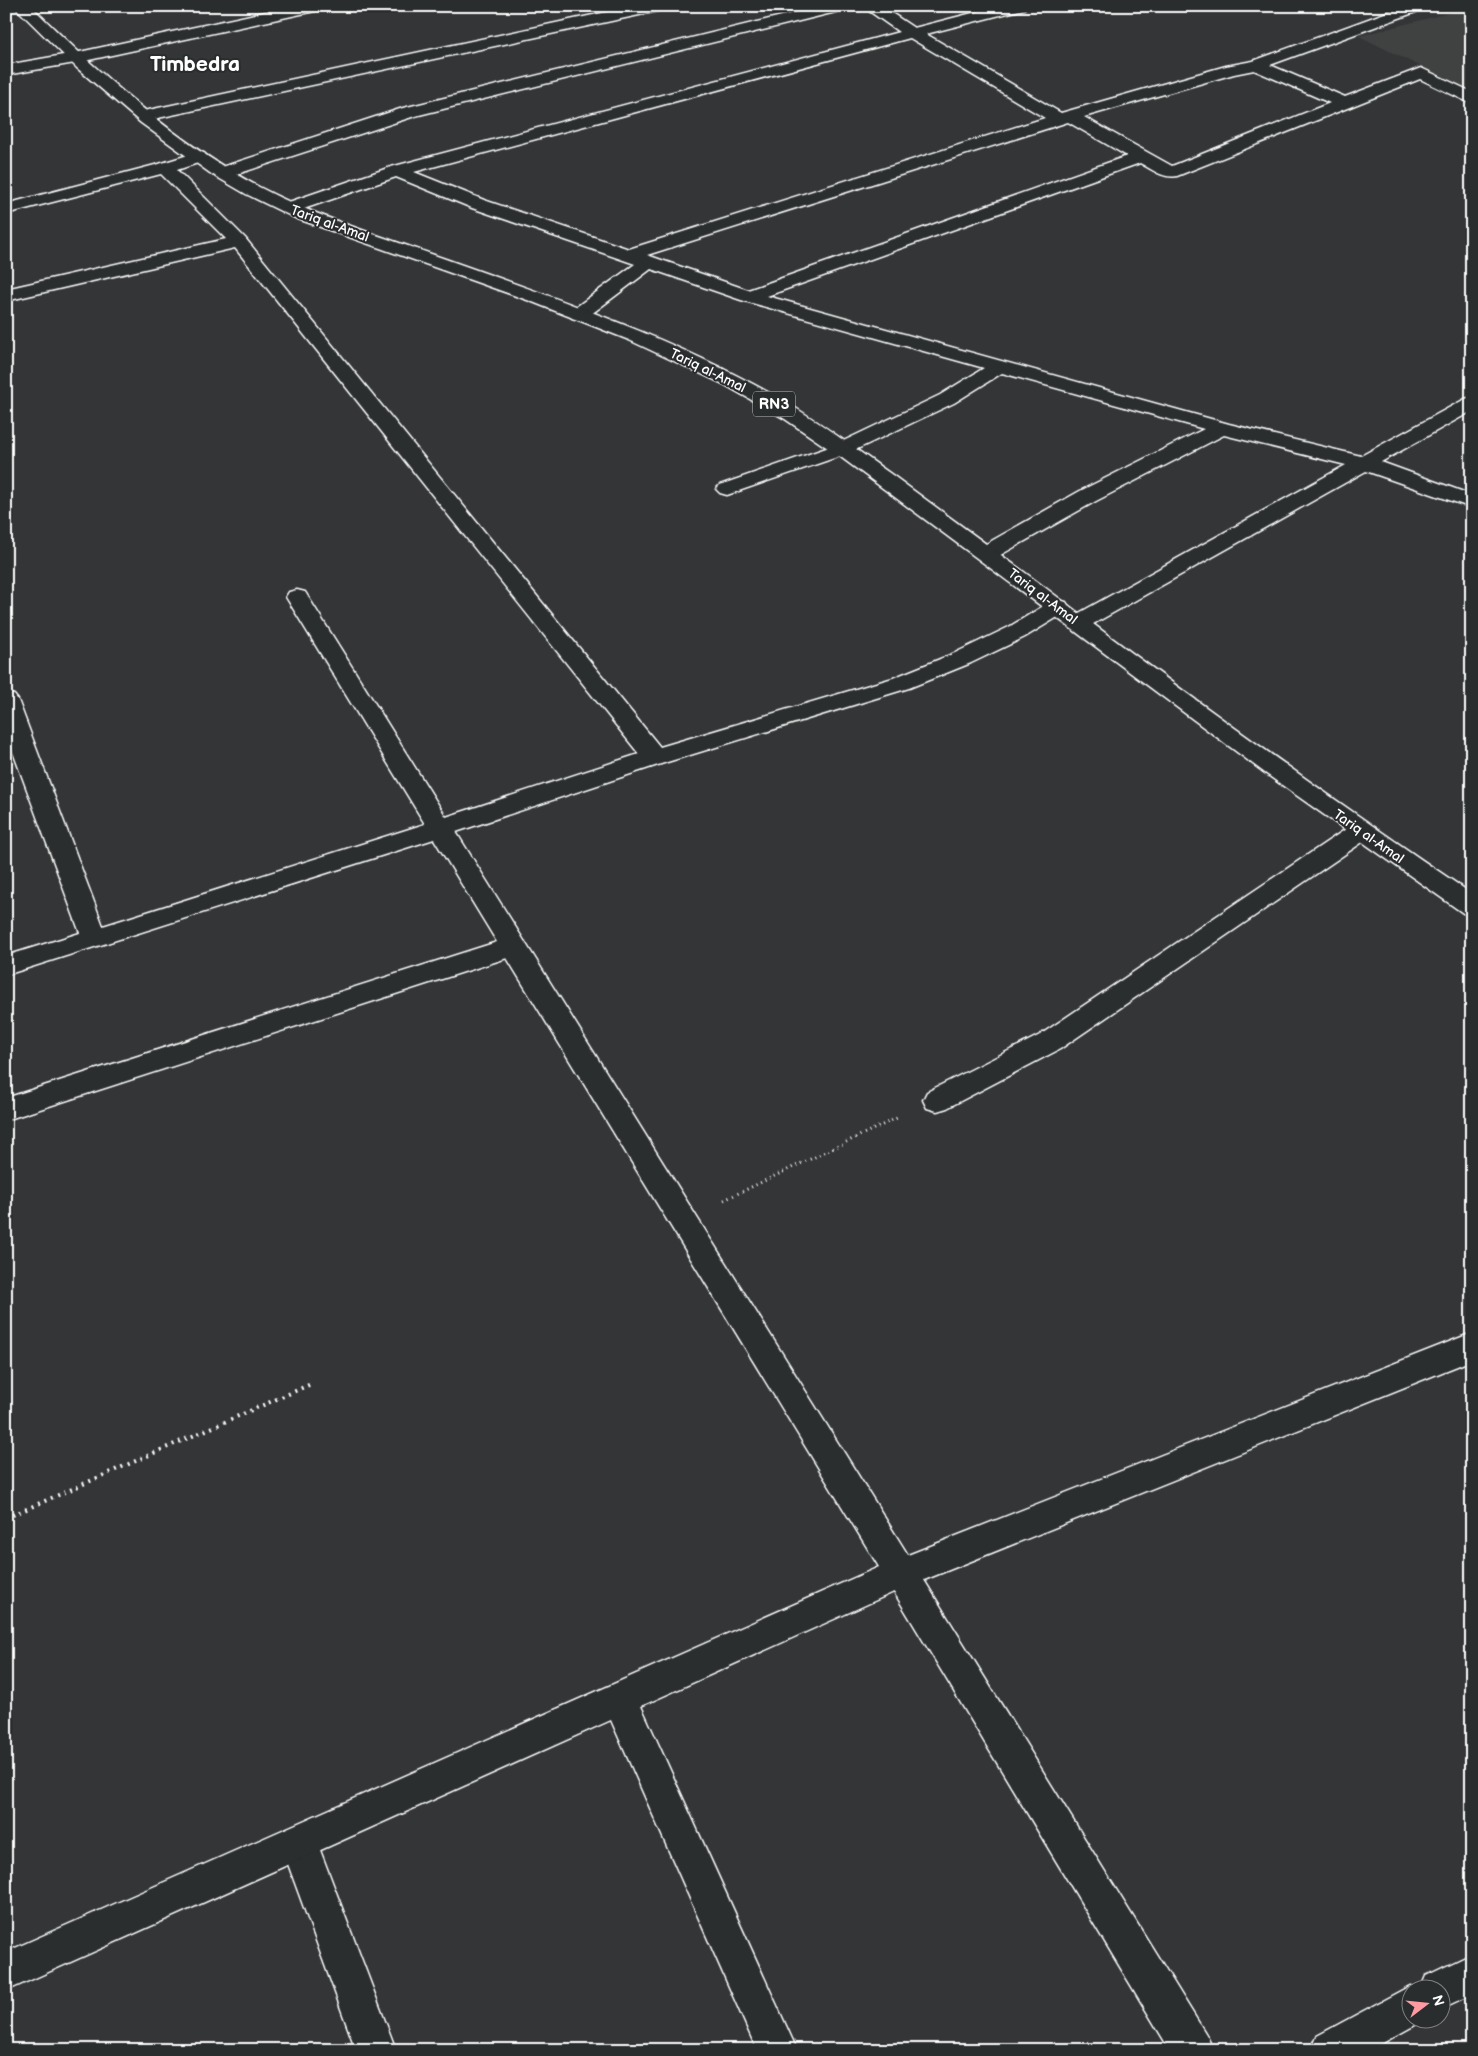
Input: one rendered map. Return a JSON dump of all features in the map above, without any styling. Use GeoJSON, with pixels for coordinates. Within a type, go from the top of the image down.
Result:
{"type":"FeatureCollection","features":[{"type":"Feature","properties":{"kind":"main road","name":"Tariq al-Amal"},"geometry":{"type":"LineString","coordinates":[[22,6],[75,58],[144,116],[222,173],[289,208],[579,314],[659,346],[734,381],[780,407],[987,553],[1360,832],[1472,907]]}},
{"type":"Feature","properties":{"kind":"main road"},"geometry":{"type":"LineString","coordinates":[[6,70],[75,58],[315,6]]}},
{"type":"Feature","properties":{"kind":"main road"},"geometry":{"type":"LineString","coordinates":[[144,116],[658,6]]}},
{"type":"Feature","properties":{"kind":"main road"},"geometry":{"type":"LineString","coordinates":[[222,173],[410,112],[843,6]]}},
{"type":"Feature","properties":{"kind":"main road"},"geometry":{"type":"LineString","coordinates":[[870,6],[912,33],[1064,118],[1171,172],[1421,73],[1472,99]]}},
{"type":"Feature","properties":{"kind":"main road"},"geometry":{"type":"LineString","coordinates":[[289,208],[397,171],[912,33],[1020,6]]}},
{"type":"Feature","properties":{"kind":"main road"},"geometry":{"type":"LineString","coordinates":[[629,255],[1064,118],[1232,69],[1256,65],[1419,6]]}},
{"type":"Feature","properties":{"kind":"main road"},"geometry":{"type":"LineString","coordinates":[[1362,10],[1383,19]]}},
{"type":"Feature","properties":{"kind":"main road"},"geometry":{"type":"LineString","coordinates":[[1256,65],[1344,104]]}},
{"type":"Feature","properties":{"kind":"main road"},"geometry":{"type":"LineString","coordinates":[[6,209],[165,168],[198,157]]}},
{"type":"Feature","properties":{"kind":"main road"},"geometry":{"type":"LineString","coordinates":[[748,296],[1141,157]]}},
{"type":"Feature","properties":{"kind":"main road"},"geometry":{"type":"LineString","coordinates":[[165,168],[238,242],[654,757]]}},
{"type":"Feature","properties":{"kind":"main road"},"geometry":{"type":"LineString","coordinates":[[397,171],[478,204],[748,296],[1222,428],[1363,464],[1472,502]]}},
{"type":"Feature","properties":{"kind":"main road"},"geometry":{"type":"LineString","coordinates":[[6,295],[238,242]]}},
{"type":"Feature","properties":{"kind":"main road"},"geometry":{"type":"LineString","coordinates":[[579,314],[649,262]]}},
{"type":"Feature","properties":{"kind":"main road"},"geometry":{"type":"LineString","coordinates":[[727,489],[842,449],[946,399],[1000,366]]}},
{"type":"Feature","properties":{"kind":"main road"},"geometry":{"type":"LineString","coordinates":[[1078,622],[1472,403]]}},
{"type":"Feature","properties":{"kind":"main road"},"geometry":{"type":"LineString","coordinates":[[987,553],[1088,496],[1222,428]]}},
{"type":"Feature","properties":{"kind":"main road"},"geometry":{"type":"LineString","coordinates":[[297,597],[901,1573],[1193,2050]]}},
{"type":"Feature","properties":{"kind":"main road"},"geometry":{"type":"LineString","coordinates":[[6,966],[441,828],[654,757],[901,684],[1017,632],[1058,607]]}},
{"type":"Feature","properties":{"kind":"main road"},"geometry":{"type":"LineString","coordinates":[[6,700],[95,938]]}},
{"type":"Feature","properties":{"kind":"main road"},"geometry":{"type":"LineString","coordinates":[[936,1100],[1050,1042],[1360,832]]}},
{"type":"Feature","properties":{"kind":"main road"},"geometry":{"type":"LineString","coordinates":[[6,1108],[514,946]]}},
{"type":"Feature","properties":{"kind":"main road"},"geometry":{"type":"LineString","coordinates":[[6,1972],[901,1573],[1472,1346]]}},
{"type":"Feature","properties":{"kind":"main road"},"geometry":{"type":"LineString","coordinates":[[620,1699],[777,2050]]}},
{"type":"Feature","properties":{"kind":"main road"},"geometry":{"type":"LineString","coordinates":[[299,1842],[376,2050]]}},
{"type":"Feature","properties":{"kind":"main road"},"geometry":{"type":"LineString","coordinates":[[1450,1985],[1472,1973]]}},
{"type":"Feature","properties":{"kind":"main road"},"geometry":{"type":"LineString","coordinates":[[1332,2050],[1400,2012]]}},
{"type":"Feature","properties":{"kind":"path"},"geometry":{"type":"LineString","coordinates":[[682,1219],[936,1100]]}},
{"type":"Feature","properties":{"kind":"path"},"geometry":{"type":"LineString","coordinates":[[6,1518],[311,1384]]}},
{"type":"Feature","properties":{"kind":"shaded area"},"geometry":{"type":"Polygon","coordinates":[[[1472,7],[1472,92],[1359,36],[1472,7]]]}},
{"type":"Feature","properties":{"kind":"district","name":"Timbedra"},"geometry":{"type":"Point","coordinates":[195,64]}}]}
